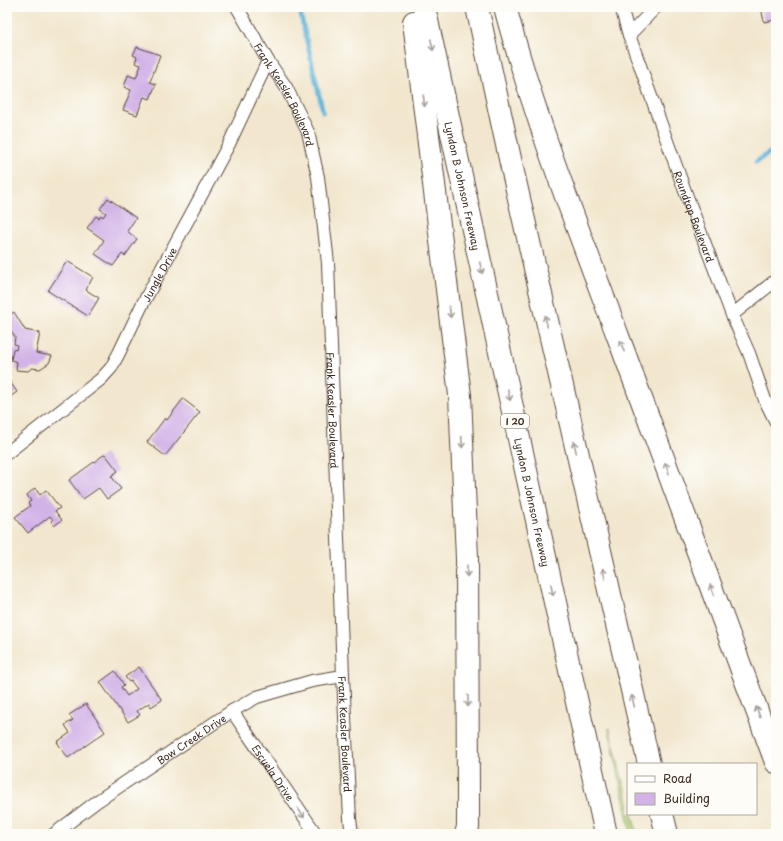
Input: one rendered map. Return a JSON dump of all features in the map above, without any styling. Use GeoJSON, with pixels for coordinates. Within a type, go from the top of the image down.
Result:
{"type":"FeatureCollection","features":[{"type":"Feature","properties":{"kind":"highway"},"geometry":{"type":"LineString","coordinates":[[412,7],[460,395],[467,558],[468,827],[466,834]]}},
{"type":"Feature","properties":{"kind":"highway","name":"Lyndon B Johnson Freeway"},"geometry":{"type":"LineString","coordinates":[[424,7],[606,834]]}},
{"type":"Feature","properties":{"kind":"highway"},"geometry":{"type":"LineString","coordinates":[[477,7],[512,168],[649,763]]}},
{"type":"Feature","properties":{"kind":"highway"},"geometry":{"type":"LineString","coordinates":[[505,7],[514,41],[549,149],[776,762]]}},
{"type":"Feature","properties":{"kind":"highway"},"geometry":{"type":"LineString","coordinates":[[662,815],[667,834]]}},
{"type":"Feature","properties":{"kind":"street","name":"Frank Keasler Boulevard"},"geometry":{"type":"LineString","coordinates":[[237,7],[268,61],[286,87],[308,132],[318,177],[328,263],[343,676],[352,834]]}},
{"type":"Feature","properties":{"kind":"street","name":"Roundtop Boulevard"},"geometry":{"type":"LineString","coordinates":[[621,7],[629,35],[685,191],[732,315],[749,353],[765,400],[776,422]]}},
{"type":"Feature","properties":{"kind":"street"},"geometry":{"type":"LineString","coordinates":[[629,35],[656,7]]}},
{"type":"Feature","properties":{"kind":"street","name":"Jungle Drive"},"geometry":{"type":"LineString","coordinates":[[7,453],[101,380],[111,368],[142,305],[229,144],[268,61]]}},
{"type":"Feature","properties":{"kind":"street"},"geometry":{"type":"LineString","coordinates":[[732,315],[776,280]]}},
{"type":"Feature","properties":{"kind":"street","name":"Bow Creek Drive"},"geometry":{"type":"LineString","coordinates":[[54,834],[96,802],[232,711],[257,697],[312,681],[343,676]]}},
{"type":"Feature","properties":{"kind":"street","name":"Escuela Drive"},"geometry":{"type":"LineString","coordinates":[[232,711],[316,834]]}},
{"type":"Feature","properties":{"kind":"green space"},"geometry":{"type":"Polygon","coordinates":[[[609,728],[627,796],[627,815],[609,728]]]}},
{"type":"Feature","properties":{"kind":"green space"},"geometry":{"type":"Polygon","coordinates":[[[627,815],[632,815],[637,834],[631,834],[627,815]]]}},
{"type":"Feature","properties":{"kind":"building"},"geometry":{"type":"Polygon","coordinates":[[[761,7],[776,7],[776,20],[764,22],[761,7]]]}},
{"type":"Feature","properties":{"kind":"building"},"geometry":{"type":"Polygon","coordinates":[[[137,47],[160,55],[150,82],[156,84],[150,99],[144,97],[137,115],[123,110],[131,90],[124,87],[128,75],[136,78],[141,65],[135,63],[137,57],[133,55],[137,47]]]}},
{"type":"Feature","properties":{"kind":"building"},"geometry":{"type":"Polygon","coordinates":[[[108,198],[136,218],[127,231],[137,239],[125,256],[122,254],[113,266],[95,254],[104,240],[87,228],[96,216],[99,218],[101,215],[103,217],[106,213],[100,209],[108,198]]]}},
{"type":"Feature","properties":{"kind":"building"},"geometry":{"type":"Polygon","coordinates":[[[67,261],[93,277],[86,290],[99,298],[88,316],[48,291],[67,261]]]}},
{"type":"Feature","properties":{"kind":"building"},"geometry":{"type":"Polygon","coordinates":[[[14,312],[25,330],[40,333],[36,353],[52,356],[49,363],[40,369],[32,368],[28,371],[16,370],[17,362],[11,360],[13,349],[16,350],[17,345],[14,344],[15,337],[7,325],[7,317],[14,312]]]}},
{"type":"Feature","properties":{"kind":"building"},"geometry":{"type":"Polygon","coordinates":[[[7,377],[17,392],[7,399],[7,377]]]}},
{"type":"Feature","properties":{"kind":"building"},"geometry":{"type":"Polygon","coordinates":[[[183,399],[200,412],[165,456],[147,442],[165,418],[167,420],[183,399]]]}},
{"type":"Feature","properties":{"kind":"building"},"geometry":{"type":"Polygon","coordinates":[[[105,454],[118,471],[111,476],[121,489],[107,499],[99,488],[83,499],[69,480],[105,454]]]}},
{"type":"Feature","properties":{"kind":"building"},"geometry":{"type":"Polygon","coordinates":[[[35,488],[40,495],[46,490],[60,508],[55,511],[62,520],[54,526],[51,521],[53,520],[50,516],[28,533],[15,517],[30,506],[28,503],[31,501],[27,495],[35,488]]]}},
{"type":"Feature","properties":{"kind":"building"},"geometry":{"type":"Polygon","coordinates":[[[139,667],[162,700],[151,707],[149,703],[137,711],[140,715],[128,722],[100,682],[115,671],[124,685],[121,687],[127,696],[137,689],[131,681],[129,682],[125,677],[139,667]]]}},
{"type":"Feature","properties":{"kind":"building"},"geometry":{"type":"Polygon","coordinates":[[[86,704],[105,732],[68,758],[57,742],[70,733],[65,725],[73,720],[69,715],[86,704]]]}},
{"type":"Feature","properties":{"kind":"waterway"},"geometry":{"type":"LineString","coordinates":[[299,7],[323,112]]}},
{"type":"Feature","properties":{"kind":"waterway"},"geometry":{"type":"LineString","coordinates":[[756,162],[776,148]]}}]}
